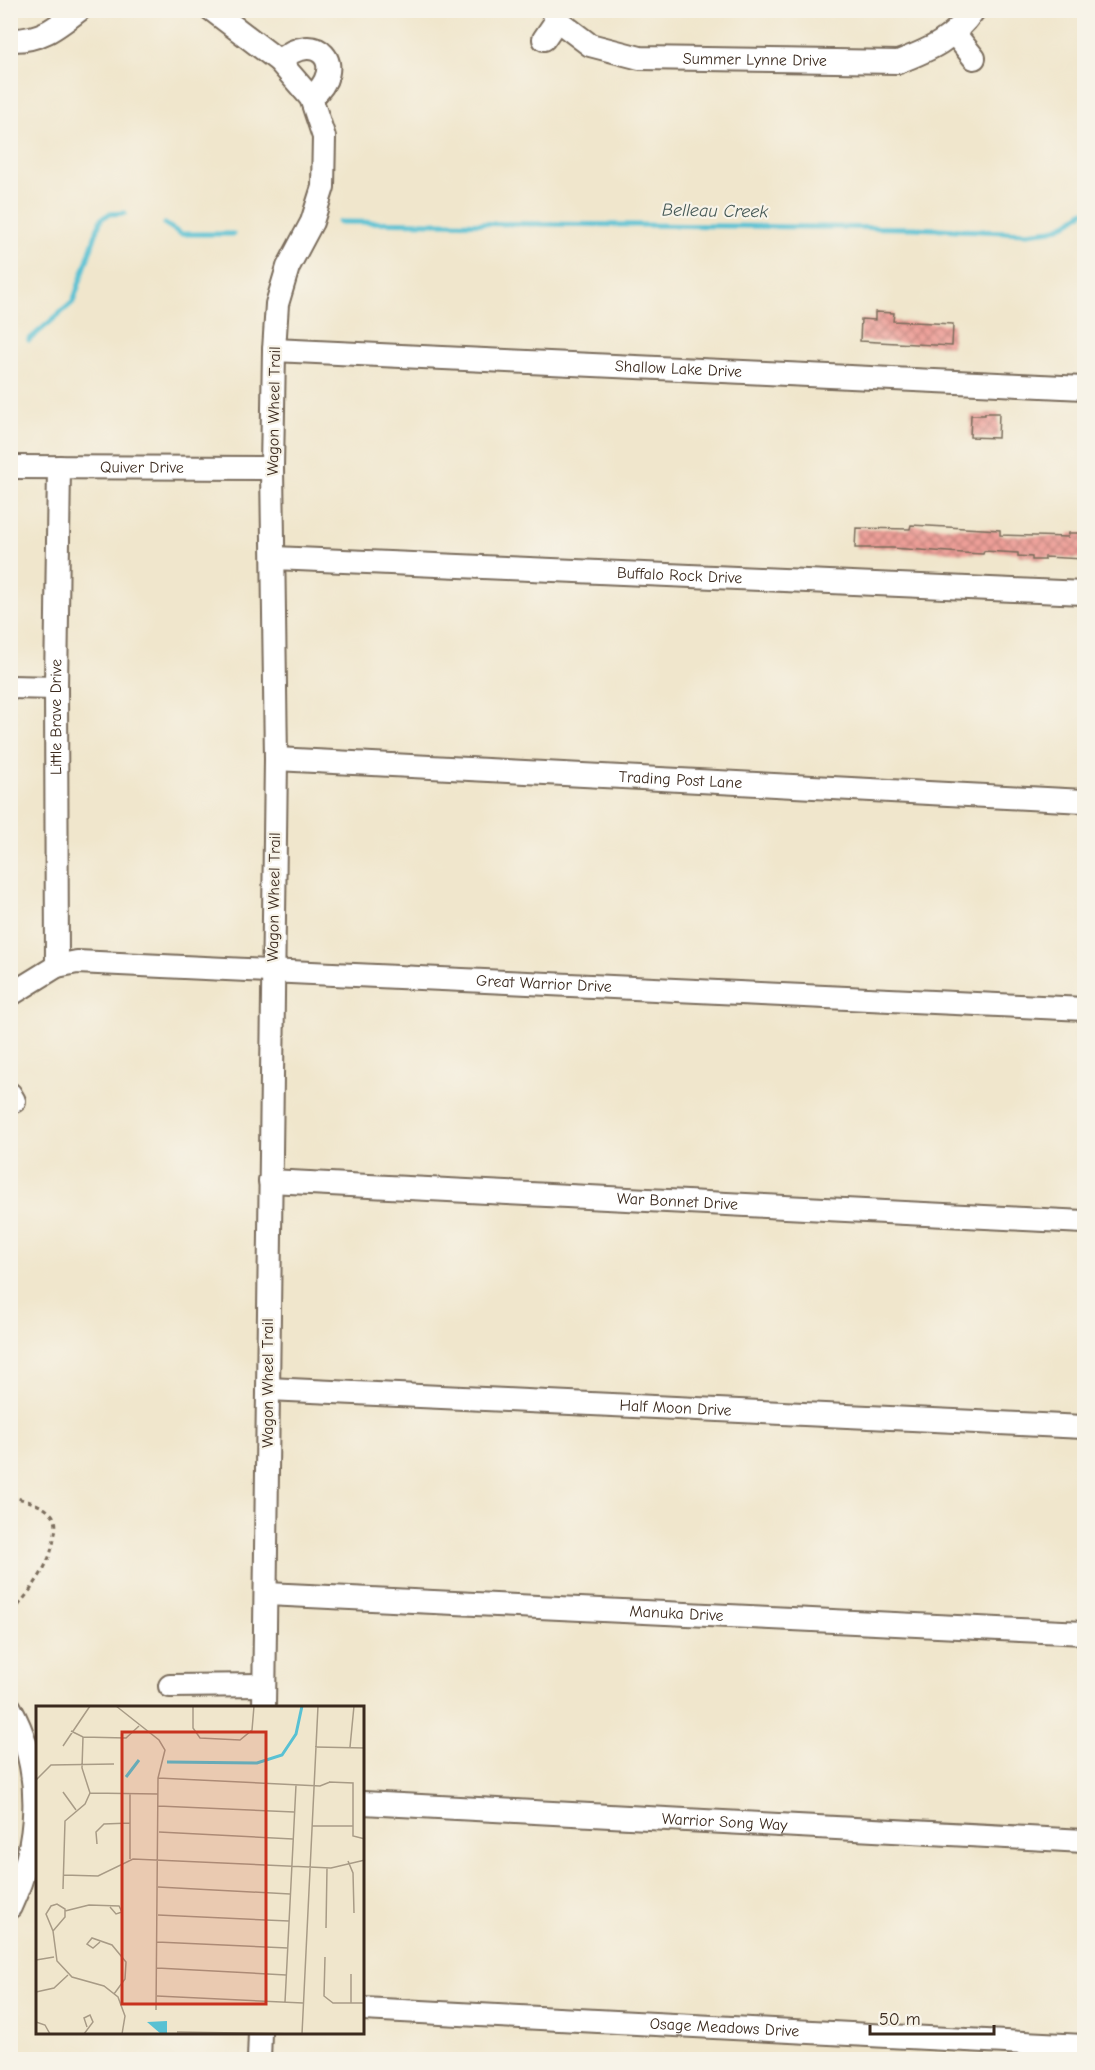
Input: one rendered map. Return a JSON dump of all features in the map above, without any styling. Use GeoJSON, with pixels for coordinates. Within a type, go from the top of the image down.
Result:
{"type":"FeatureCollection","features":[{"type":"Feature","properties":{"kind":"street"},"geometry":{"type":"LineString","coordinates":[[10,40],[25,40],[52,31],[79,10]]}},
{"type":"Feature","properties":{"kind":"street","name":"Wagon Wheel Trail"},"geometry":{"type":"LineString","coordinates":[[212,10],[279,61],[311,98],[324,137],[323,187],[312,222],[288,267],[277,304],[274,350],[272,468],[276,759],[264,1696]]}},
{"type":"Feature","properties":{"kind":"street","name":"Summer Lynne Drive"},"geometry":{"type":"LineString","coordinates":[[544,39],[555,15],[590,45],[640,58],[898,62],[936,47],[954,33],[975,10]]}},
{"type":"Feature","properties":{"kind":"street"},"geometry":{"type":"LineString","coordinates":[[954,33],[974,58]]}},
{"type":"Feature","properties":{"kind":"street"},"geometry":{"type":"LineString","coordinates":[[279,61],[293,50],[302,48],[322,52],[327,57],[329,63],[324,84],[311,98]]}},
{"type":"Feature","properties":{"kind":"street","name":"Shallow Lake Drive"},"geometry":{"type":"LineString","coordinates":[[274,350],[1084,388]]}},
{"type":"Feature","properties":{"kind":"street","name":"Quiver Drive"},"geometry":{"type":"LineString","coordinates":[[10,467],[272,468]]}},
{"type":"Feature","properties":{"kind":"street","name":"Little Brave Drive"},"geometry":{"type":"LineString","coordinates":[[57,966],[56,688],[59,467]]}},
{"type":"Feature","properties":{"kind":"street","name":"Buffalo Rock Drive"},"geometry":{"type":"LineString","coordinates":[[274,558],[1084,593]]}},
{"type":"Feature","properties":{"kind":"street"},"geometry":{"type":"LineString","coordinates":[[10,687],[56,688]]}},
{"type":"Feature","properties":{"kind":"street","name":"Trading Post Lane"},"geometry":{"type":"LineString","coordinates":[[276,759],[1084,801]]}},
{"type":"Feature","properties":{"kind":"street","name":"Great Warrior Drive"},"geometry":{"type":"LineString","coordinates":[[10,995],[57,966],[77,962],[1084,1009]]}},
{"type":"Feature","properties":{"kind":"street","name":"War Bonnet Drive"},"geometry":{"type":"LineString","coordinates":[[270,1180],[1084,1221]]}},
{"type":"Feature","properties":{"kind":"street","name":"Half Moon Drive"},"geometry":{"type":"LineString","coordinates":[[268,1389],[1084,1427]]}},
{"type":"Feature","properties":{"kind":"street","name":"Manuka Drive"},"geometry":{"type":"LineString","coordinates":[[267,1594],[1084,1633]]}},
{"type":"Feature","properties":{"kind":"street"},"geometry":{"type":"LineString","coordinates":[[171,1686],[264,1696]]}},
{"type":"Feature","properties":{"kind":"street"},"geometry":{"type":"LineString","coordinates":[[10,1708],[21,1728],[28,1754],[35,1787],[36,1806],[29,1858],[10,1907]]}},
{"type":"Feature","properties":{"kind":"street","name":"Warrior Song Way"},"geometry":{"type":"LineString","coordinates":[[364,1803],[1084,1841]]}},
{"type":"Feature","properties":{"kind":"street","name":"Osage Meadows Drive"},"geometry":{"type":"LineString","coordinates":[[364,2009],[1084,2046]]}},
{"type":"Feature","properties":{"kind":"street"},"geometry":{"type":"LineString","coordinates":[[259,2060],[260,2034]]}},
{"type":"Feature","properties":{"kind":"path"},"geometry":{"type":"LineString","coordinates":[[10,1496],[38,1505],[50,1513],[55,1520],[56,1528],[47,1563],[10,1616]]}},
{"type":"Feature","properties":{"kind":"building"},"geometry":{"type":"Polygon","coordinates":[[[875,312],[894,313],[893,321],[953,324],[952,346],[860,341],[861,319],[875,320],[875,312]]]}},
{"type":"Feature","properties":{"kind":"building"},"geometry":{"type":"Polygon","coordinates":[[[985,413],[999,413],[998,438],[970,437],[971,415],[985,415],[985,413]]]}},
{"type":"Feature","properties":{"kind":"building"},"geometry":{"type":"Polygon","coordinates":[[[911,525],[1000,530],[1000,535],[1068,537],[1069,533],[1084,533],[1084,559],[1045,557],[1045,560],[1032,560],[1032,557],[1018,556],[1018,553],[984,551],[983,554],[855,548],[856,528],[910,529],[911,525]]]}},
{"type":"Feature","properties":{"kind":"waterway","name":"Belleau Creek"},"geometry":{"type":"LineString","coordinates":[[339,222],[914,228],[1027,233],[1052,230],[1068,223],[1084,211]]}},
{"type":"Feature","properties":{"kind":"waterway","name":"Belleau Creek"},"geometry":{"type":"LineString","coordinates":[[29,340],[73,302],[101,219],[109,214],[125,213]]}},
{"type":"Feature","properties":{"kind":"waterway","name":"Belleau Creek"},"geometry":{"type":"LineString","coordinates":[[165,224],[181,234],[233,234]]}}]}
